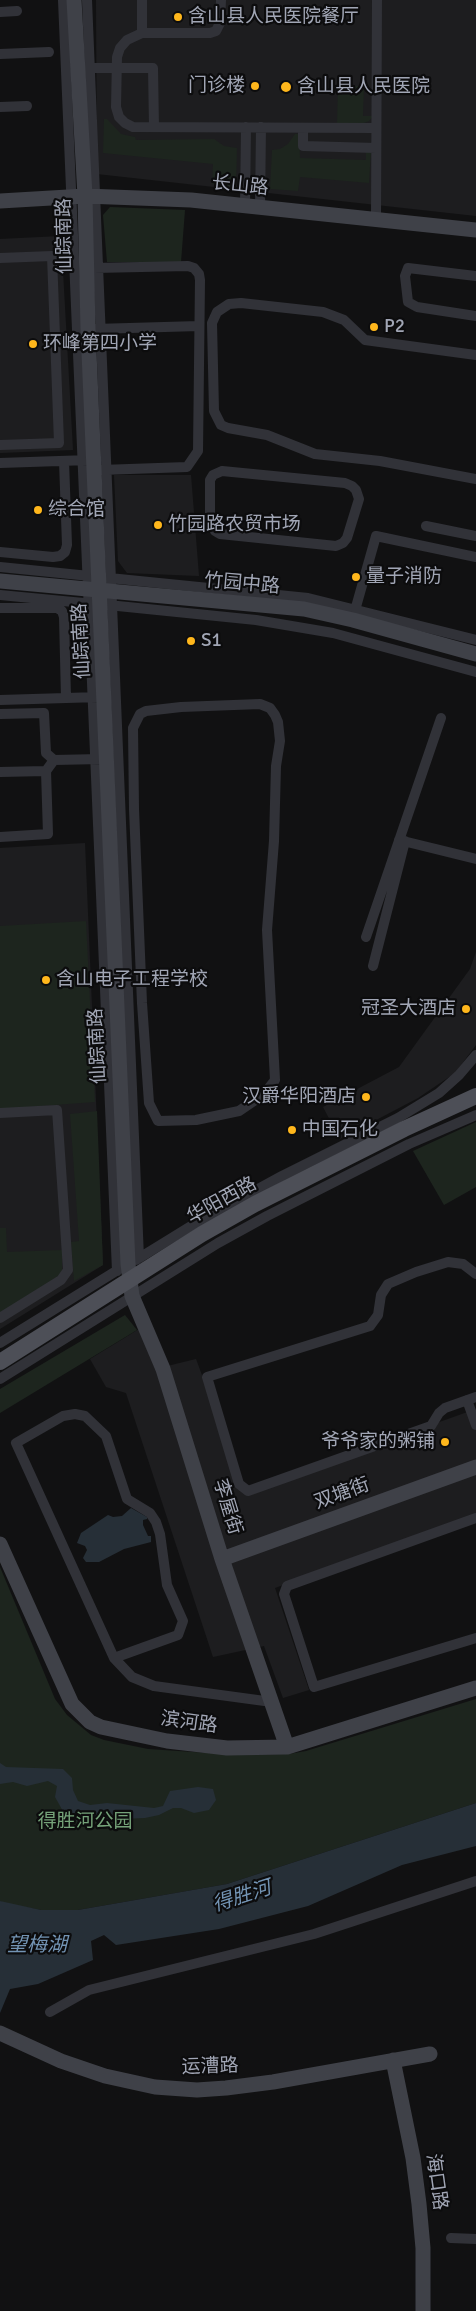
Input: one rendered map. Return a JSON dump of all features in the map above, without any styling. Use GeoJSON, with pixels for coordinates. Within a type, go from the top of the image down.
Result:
{"type":"FeatureCollection","features":[{"type":"Feature","properties":{"kind":"main road","name":"仙踪南路"},"geometry":{"type":"LineString","coordinates":[[74,0],[84,68],[84,196],[92,268],[94,329],[94,465],[100,591],[99,697],[101,759],[120,942],[129,1268]]}},
{"type":"Feature","properties":{"kind":"main road","name":"长山路"},"geometry":{"type":"LineString","coordinates":[[0,200],[84,196],[191,200],[476,230]]}},
{"type":"Feature","properties":{"kind":"main road","name":"竹园中路"},"geometry":{"type":"LineString","coordinates":[[0,581],[354,614],[476,654]]}},
{"type":"Feature","properties":{"kind":"main road","name":"华阳西路"},"geometry":{"type":"LineString","coordinates":[[0,1362],[129,1268],[202,1234],[255,1204],[476,1096]]}},
{"type":"Feature","properties":{"kind":"main road","name":"李屋街"},"geometry":{"type":"LineString","coordinates":[[129,1268],[132,1296],[163,1369],[222,1558],[287,1747]]}},
{"type":"Feature","properties":{"kind":"main road","name":"双塘街"},"geometry":{"type":"LineString","coordinates":[[222,1558],[476,1467]]}},
{"type":"Feature","properties":{"kind":"main road","name":"滨河路"},"geometry":{"type":"LineString","coordinates":[[0,1544],[72,1704],[90,1722],[101,1727],[167,1741],[227,1748],[287,1747],[476,1688]]}},
{"type":"Feature","properties":{"kind":"main road","name":"运漕路"},"geometry":{"type":"LineString","coordinates":[[0,2033],[61,2061],[105,2076],[155,2087],[197,2090],[273,2082],[430,2054]]}},
{"type":"Feature","properties":{"kind":"main road","name":"海口路"},"geometry":{"type":"LineString","coordinates":[[393,2060],[413,2158],[420,2204],[423,2248],[422,2311]]}},
{"type":"Feature","properties":{"kind":"street"},"geometry":{"type":"LineString","coordinates":[[63,0],[84,196],[94,465]]}},
{"type":"Feature","properties":{"kind":"street"},"geometry":{"type":"LineString","coordinates":[[87,0],[84,68],[153,68],[154,127]]}},
{"type":"Feature","properties":{"kind":"street"},"geometry":{"type":"LineString","coordinates":[[142,0],[142,33]]}},
{"type":"Feature","properties":{"kind":"street"},"geometry":{"type":"LineString","coordinates":[[221,0],[220,23],[216,31],[210,33],[142,33],[127,40],[120,48],[116,68],[116,108],[119,117],[133,127],[376,128]]}},
{"type":"Feature","properties":{"kind":"street"},"geometry":{"type":"LineString","coordinates":[[376,219],[378,0]]}},
{"type":"Feature","properties":{"kind":"street"},"geometry":{"type":"LineString","coordinates":[[0,12],[17,11]]}},
{"type":"Feature","properties":{"kind":"street"},"geometry":{"type":"LineString","coordinates":[[0,54],[48,52]]}},
{"type":"Feature","properties":{"kind":"street"},"geometry":{"type":"LineString","coordinates":[[0,107],[27,106]]}},
{"type":"Feature","properties":{"kind":"street"},"geometry":{"type":"LineString","coordinates":[[245,206],[246,127]]}},
{"type":"Feature","properties":{"kind":"street"},"geometry":{"type":"LineString","coordinates":[[260,208],[261,127]]}},
{"type":"Feature","properties":{"kind":"street"},"geometry":{"type":"LineString","coordinates":[[303,128],[304,146],[376,148]]}},
{"type":"Feature","properties":{"kind":"street"},"geometry":{"type":"LineString","coordinates":[[0,258],[52,256],[59,442],[0,445]]}},
{"type":"Feature","properties":{"kind":"street"},"geometry":{"type":"LineString","coordinates":[[0,463],[64,461],[94,465],[187,467],[199,446],[199,274],[194,268],[188,266],[92,268]]}},
{"type":"Feature","properties":{"kind":"street"},"geometry":{"type":"LineString","coordinates":[[476,276],[408,268],[405,276],[408,302],[417,307],[476,316]]}},
{"type":"Feature","properties":{"kind":"street"},"geometry":{"type":"LineString","coordinates":[[476,354],[365,340],[344,320],[334,315],[241,302],[229,304],[218,312],[212,323],[214,411],[220,425],[267,435],[315,454],[380,461],[476,479]]}},
{"type":"Feature","properties":{"kind":"street"},"geometry":{"type":"LineString","coordinates":[[94,329],[199,326]]}},
{"type":"Feature","properties":{"kind":"street"},"geometry":{"type":"LineString","coordinates":[[0,552],[53,557],[60,556],[65,552],[67,545],[64,461]]}},
{"type":"Feature","properties":{"kind":"street"},"geometry":{"type":"LineString","coordinates":[[216,472],[346,483],[352,486],[359,495],[347,538],[343,543],[336,546],[220,534],[214,531],[210,522],[210,480],[216,472]]}},
{"type":"Feature","properties":{"kind":"street"},"geometry":{"type":"LineString","coordinates":[[426,526],[476,536]]}},
{"type":"Feature","properties":{"kind":"street"},"geometry":{"type":"LineString","coordinates":[[476,557],[376,536],[354,614],[476,640]]}},
{"type":"Feature","properties":{"kind":"street"},"geometry":{"type":"LineString","coordinates":[[0,567],[100,591],[256,620],[334,632],[476,672]]}},
{"type":"Feature","properties":{"kind":"street"},"geometry":{"type":"LineString","coordinates":[[0,595],[100,591]]}},
{"type":"Feature","properties":{"kind":"street"},"geometry":{"type":"LineString","coordinates":[[100,591],[120,942],[140,940]]}},
{"type":"Feature","properties":{"kind":"street"},"geometry":{"type":"LineString","coordinates":[[0,608],[58,608],[62,611],[64,617],[66,698]]}},
{"type":"Feature","properties":{"kind":"street"},"geometry":{"type":"LineString","coordinates":[[0,700],[99,697]]}},
{"type":"Feature","properties":{"kind":"street"},"geometry":{"type":"LineString","coordinates":[[250,704],[266,705],[275,715],[278,722],[280,741],[276,766],[274,840],[267,930],[275,1080],[273,1084],[264,1094],[239,1111],[196,1120],[158,1121],[149,1103],[141,981],[134,809],[133,728],[135,720],[146,711],[250,704]]}},
{"type":"Feature","properties":{"kind":"street"},"geometry":{"type":"LineString","coordinates":[[0,714],[44,713],[46,753],[54,760],[101,759],[129,1268]]}},
{"type":"Feature","properties":{"kind":"street"},"geometry":{"type":"LineString","coordinates":[[366,937],[402,840],[441,718]]}},
{"type":"Feature","properties":{"kind":"street"},"geometry":{"type":"LineString","coordinates":[[0,837],[48,834],[46,770],[54,760]]}},
{"type":"Feature","properties":{"kind":"street"},"geometry":{"type":"LineString","coordinates":[[0,772],[46,770]]}},
{"type":"Feature","properties":{"kind":"street"},"geometry":{"type":"LineString","coordinates":[[402,840],[476,859]]}},
{"type":"Feature","properties":{"kind":"street"},"geometry":{"type":"LineString","coordinates":[[373,966],[402,840]]}},
{"type":"Feature","properties":{"kind":"street"},"geometry":{"type":"LineString","coordinates":[[122,982],[141,981]]}},
{"type":"Feature","properties":{"kind":"street"},"geometry":{"type":"LineString","coordinates":[[0,1343],[129,1268],[196,1223],[282,1176],[398,1118],[439,1092],[459,1075],[476,1055]]}},
{"type":"Feature","properties":{"kind":"street"},"geometry":{"type":"LineString","coordinates":[[0,1113],[57,1110],[68,1270],[66,1276],[61,1280],[0,1318]]}},
{"type":"Feature","properties":{"kind":"street"},"geometry":{"type":"LineString","coordinates":[[0,1379],[132,1296],[267,1216],[409,1144],[476,1115]]}},
{"type":"Feature","properties":{"kind":"street"},"geometry":{"type":"LineString","coordinates":[[476,1274],[463,1264],[448,1262],[416,1272],[388,1284],[381,1295],[378,1315],[370,1326],[207,1376],[239,1484],[248,1491],[431,1426],[439,1413],[446,1408],[472,1398],[476,1425]]}},
{"type":"Feature","properties":{"kind":"street"},"geometry":{"type":"LineString","coordinates":[[114,1658],[178,1635],[183,1621],[167,1585],[160,1534],[156,1522],[150,1513],[127,1499],[106,1436],[85,1416],[75,1414],[62,1416],[16,1443],[114,1658],[132,1677],[154,1686],[272,1702]]}},
{"type":"Feature","properties":{"kind":"street"},"geometry":{"type":"LineString","coordinates":[[476,1518],[287,1586],[284,1594],[314,1688],[476,1638]]}},
{"type":"Feature","properties":{"kind":"street"},"geometry":{"type":"LineString","coordinates":[[50,2012],[89,1990],[314,1934],[476,1880]]}},
{"type":"Feature","properties":{"kind":"street"},"geometry":{"type":"LineString","coordinates":[[450,2238],[476,2239]]}},
{"type":"Feature","properties":{"kind":"shaded area","name":"含山县人民医院"},"geometry":{"type":"Polygon","coordinates":[[[96,0],[476,0],[476,216],[97,174],[96,0]]]}},
{"type":"Feature","properties":{"kind":"shaded area","name":"环峰第四小学"},"geometry":{"type":"Polygon","coordinates":[[[61,236],[73,450],[0,453],[0,239],[61,236]]]}},
{"type":"Feature","properties":{"kind":"shaded area"},"geometry":{"type":"Polygon","coordinates":[[[114,475],[191,475],[199,576],[127,573],[118,561],[114,475]]]}},
{"type":"Feature","properties":{"kind":"shaded area","name":"含山电子工程学校"},"geometry":{"type":"Polygon","coordinates":[[[85,843],[103,1265],[0,1329],[0,848],[85,843]]]}},
{"type":"Feature","properties":{"kind":"shaded area"},"geometry":{"type":"Polygon","coordinates":[[[476,952],[476,1045],[455,1073],[418,1098],[340,1139],[323,1107],[399,1067],[470,969],[476,952]]]}},
{"type":"Feature","properties":{"kind":"shaded area"},"geometry":{"type":"Polygon","coordinates":[[[139,1329],[155,1369],[196,1359],[242,1483],[254,1488],[476,1409],[476,1514],[275,1588],[309,1690],[283,1698],[264,1646],[213,1657],[126,1393],[106,1387],[90,1359],[139,1329]]]}},
{"type":"Feature","properties":{"kind":"green space"},"geometry":{"type":"Polygon","coordinates":[[[338,86],[364,86],[363,116],[373,116],[369,121],[364,123],[337,123],[338,86]]]}},
{"type":"Feature","properties":{"kind":"green space"},"geometry":{"type":"Polygon","coordinates":[[[104,119],[107,119],[121,134],[135,137],[136,140],[214,139],[224,146],[237,148],[236,187],[212,184],[213,164],[103,153],[104,119]]]}},
{"type":"Feature","properties":{"kind":"green space"},"geometry":{"type":"Polygon","coordinates":[[[295,134],[299,134],[300,158],[366,160],[366,151],[371,151],[369,183],[300,177],[298,191],[270,189],[272,150],[280,149],[288,144],[295,134]]]}},
{"type":"Feature","properties":{"kind":"green space"},"geometry":{"type":"Polygon","coordinates":[[[110,207],[185,210],[181,262],[107,262],[103,215],[110,207]]]}},
{"type":"Feature","properties":{"kind":"green space"},"geometry":{"type":"Polygon","coordinates":[[[86,921],[95,1102],[0,1109],[0,926],[86,921]]]}},
{"type":"Feature","properties":{"kind":"green space"},"geometry":{"type":"Polygon","coordinates":[[[97,1111],[103,1265],[74,1281],[71,1242],[79,1241],[70,1114],[97,1111]]]}},
{"type":"Feature","properties":{"kind":"green space"},"geometry":{"type":"Polygon","coordinates":[[[476,1122],[476,1187],[444,1205],[413,1151],[476,1122]]]}},
{"type":"Feature","properties":{"kind":"green space"},"geometry":{"type":"Polygon","coordinates":[[[0,1228],[6,1228],[7,1252],[62,1250],[62,1271],[60,1275],[0,1313],[0,1228]]]}},
{"type":"Feature","properties":{"kind":"green space"},"geometry":{"type":"Polygon","coordinates":[[[125,1315],[137,1330],[0,1413],[0,1389],[125,1315]]]}},
{"type":"Feature","properties":{"kind":"green space","name":"得胜河公园"},"geometry":{"type":"Polygon","coordinates":[[[0,1567],[55,1699],[67,1715],[91,1735],[104,1740],[148,1749],[239,1755],[289,1754],[306,1751],[476,1699],[476,1803],[227,1884],[78,1910],[41,1910],[3,1903],[0,1901],[0,1567]]]}},
{"type":"Feature","properties":{"kind":"water"},"geometry":{"type":"Polygon","coordinates":[[[131,1508],[147,1517],[147,1519],[143,1520],[143,1525],[148,1536],[151,1536],[151,1542],[124,1549],[99,1562],[86,1562],[83,1558],[87,1550],[85,1546],[77,1543],[81,1533],[108,1515],[113,1517],[122,1516],[131,1508]]]}},
{"type":"Feature","properties":{"kind":"water"},"geometry":{"type":"Polygon","coordinates":[[[0,1763],[6,1767],[63,1769],[72,1778],[73,1790],[78,1801],[90,1805],[107,1803],[154,1808],[163,1806],[170,1791],[198,1787],[213,1789],[216,1800],[209,1810],[194,1813],[181,1808],[173,1808],[159,1815],[145,1818],[71,1821],[55,1797],[57,1786],[48,1781],[27,1786],[13,1782],[0,1784],[0,1763]]]}},
{"type":"Feature","properties":{"kind":"water"},"geometry":{"type":"Polygon","coordinates":[[[476,1803],[476,1846],[402,1865],[308,1906],[219,1929],[116,1945],[104,1935],[91,1941],[93,1960],[38,1984],[10,1989],[0,2013],[0,1901],[41,1910],[78,1910],[227,1884],[476,1803]]]}},
{"type":"Feature","properties":{"kind":"place","name":"含山县人民医院餐厅"},"geometry":{"type":"Point","coordinates":[178,17]}},
{"type":"Feature","properties":{"kind":"place","name":"门诊楼"},"geometry":{"type":"Point","coordinates":[255,86]}},
{"type":"Feature","properties":{"kind":"place","name":"含山县人民医院"},"geometry":{"type":"Point","coordinates":[286,87]}},
{"type":"Feature","properties":{"kind":"place","name":"P2"},"geometry":{"type":"Point","coordinates":[374,327]}},
{"type":"Feature","properties":{"kind":"place","name":"环峰第四小学"},"geometry":{"type":"Point","coordinates":[33,344]}},
{"type":"Feature","properties":{"kind":"place","name":"综合馆"},"geometry":{"type":"Point","coordinates":[38,510]}},
{"type":"Feature","properties":{"kind":"place","name":"竹园路农贸市场"},"geometry":{"type":"Point","coordinates":[158,525]}},
{"type":"Feature","properties":{"kind":"place","name":"量子消防"},"geometry":{"type":"Point","coordinates":[356,577]}},
{"type":"Feature","properties":{"kind":"place","name":"S1"},"geometry":{"type":"Point","coordinates":[191,641]}},
{"type":"Feature","properties":{"kind":"place","name":"含山电子工程学校"},"geometry":{"type":"Point","coordinates":[46,980]}},
{"type":"Feature","properties":{"kind":"place","name":"冠圣大酒店"},"geometry":{"type":"Point","coordinates":[466,1009]}},
{"type":"Feature","properties":{"kind":"place","name":"汉爵华阳酒店"},"geometry":{"type":"Point","coordinates":[366,1097]}},
{"type":"Feature","properties":{"kind":"place","name":"中国石化"},"geometry":{"type":"Point","coordinates":[292,1130]}},
{"type":"Feature","properties":{"kind":"place","name":"爷爷家的粥铺"},"geometry":{"type":"Point","coordinates":[445,1442]}},
{"type":"Feature","properties":{"kind":"water label","name":"得胜河"},"geometry":{"type":"Point","coordinates":[242,1897]}},
{"type":"Feature","properties":{"kind":"water label","name":"望梅湖"},"geometry":{"type":"Point","coordinates":[37,1946]}}]}
